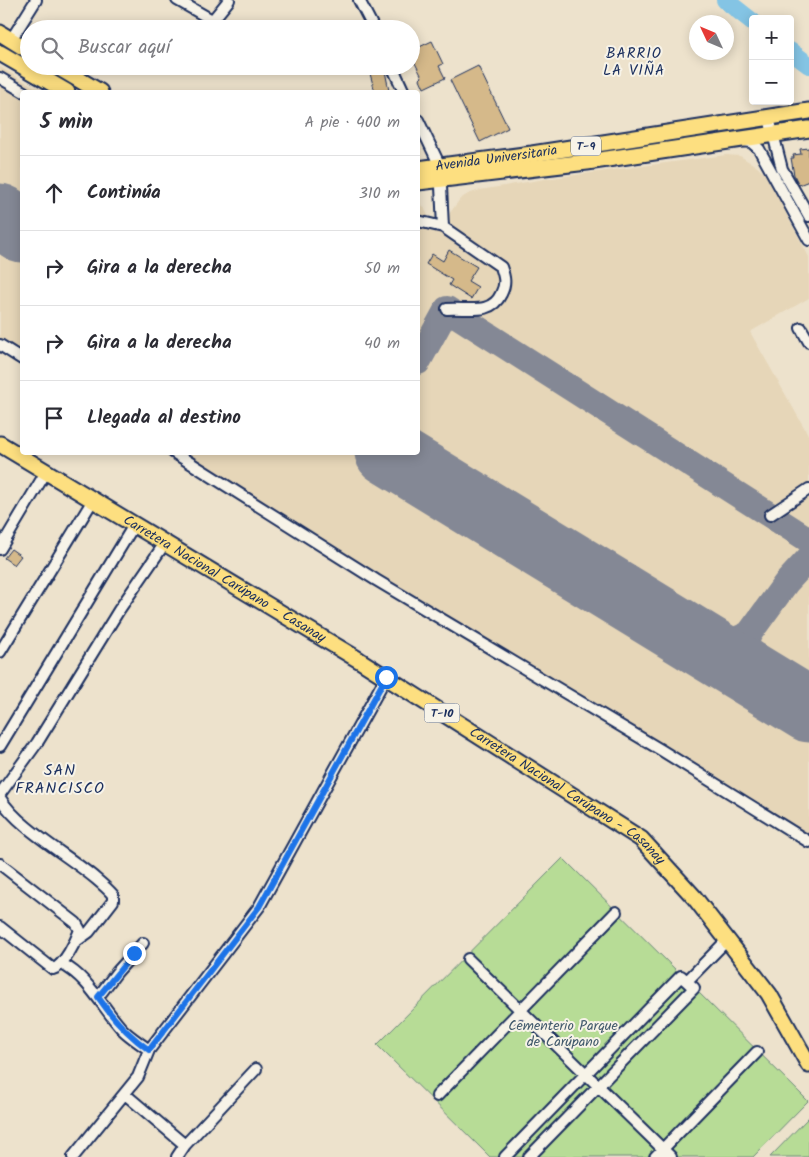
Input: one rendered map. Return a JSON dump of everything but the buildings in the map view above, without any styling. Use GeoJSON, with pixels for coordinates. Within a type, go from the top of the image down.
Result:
{"type":"FeatureCollection","features":[{"type":"Feature","properties":{"kind":"highway"},"geometry":{"type":"LineString","coordinates":[[6,37],[20,45]]}},
{"type":"Feature","properties":{"kind":"highway"},"geometry":{"type":"LineString","coordinates":[[0,53],[20,65]]}},
{"type":"Feature","properties":{"kind":"highway"},"geometry":{"type":"LineString","coordinates":[[37,75],[63,90]]}},
{"type":"Feature","properties":{"kind":"highway"},"geometry":{"type":"LineString","coordinates":[[71,75],[97,90]]}},
{"type":"Feature","properties":{"kind":"highway","name":"T-9"},"geometry":{"type":"LineString","coordinates":[[753,120],[809,111]]}},
{"type":"Feature","properties":{"kind":"highway","name":"Avenida Universitaria"},"geometry":{"type":"LineString","coordinates":[[420,181],[440,173],[753,120]]}},
{"type":"Feature","properties":{"kind":"highway","name":"T-9"},"geometry":{"type":"LineString","coordinates":[[757,142],[772,134],[809,129]]}},
{"type":"Feature","properties":{"kind":"highway","name":"Avenida Universitaria"},"geometry":{"type":"LineString","coordinates":[[420,169],[440,173],[587,162],[736,139],[757,142]]}},
{"type":"Feature","properties":{"kind":"highway","name":"Carretera Nacional Carúpano - Casanay"},"geometry":{"type":"LineString","coordinates":[[0,444],[386,677],[641,839],[694,897],[769,994],[809,1065]]}},
{"type":"Feature","properties":{"kind":"street"},"geometry":{"type":"LineString","coordinates":[[6,37],[36,0]]}},
{"type":"Feature","properties":{"kind":"street"},"geometry":{"type":"LineString","coordinates":[[177,0],[210,20]]}},
{"type":"Feature","properties":{"kind":"street"},"geometry":{"type":"LineString","coordinates":[[213,20],[229,0]]}},
{"type":"Feature","properties":{"kind":"street"},"geometry":{"type":"LineString","coordinates":[[359,0],[369,20]]}},
{"type":"Feature","properties":{"kind":"street"},"geometry":{"type":"LineString","coordinates":[[396,75],[403,90]]}},
{"type":"Feature","properties":{"kind":"street"},"geometry":{"type":"LineString","coordinates":[[0,78],[21,90]]}},
{"type":"Feature","properties":{"kind":"street"},"geometry":{"type":"LineString","coordinates":[[769,118],[782,168],[809,216]]}},
{"type":"Feature","properties":{"kind":"street"},"geometry":{"type":"LineString","coordinates":[[753,120],[757,142],[809,240]]}},
{"type":"Feature","properties":{"kind":"street"},"geometry":{"type":"LineString","coordinates":[[420,125],[440,173],[443,227]]}},
{"type":"Feature","properties":{"kind":"street"},"geometry":{"type":"LineString","coordinates":[[420,221],[443,227],[501,267],[505,277],[505,286],[499,298],[492,305],[484,309],[475,310],[447,309]]}},
{"type":"Feature","properties":{"kind":"street"},"geometry":{"type":"LineString","coordinates":[[801,328],[809,342]]}},
{"type":"Feature","properties":{"kind":"street"},"geometry":{"type":"LineString","coordinates":[[0,346],[20,358]]}},
{"type":"Feature","properties":{"kind":"street"},"geometry":{"type":"LineString","coordinates":[[178,455],[376,580],[661,750],[809,842]]}},
{"type":"Feature","properties":{"kind":"street"},"geometry":{"type":"LineString","coordinates":[[0,549],[46,472]]}},
{"type":"Feature","properties":{"kind":"street"},"geometry":{"type":"LineString","coordinates":[[770,515],[809,488]]}},
{"type":"Feature","properties":{"kind":"street"},"geometry":{"type":"LineString","coordinates":[[0,652],[93,500]]}},
{"type":"Feature","properties":{"kind":"street"},"geometry":{"type":"LineString","coordinates":[[0,746],[134,524]]}},
{"type":"Feature","properties":{"kind":"street"},"geometry":{"type":"LineString","coordinates":[[0,794],[36,743],[119,610],[165,543]]}},
{"type":"Feature","properties":{"kind":"street"},"geometry":{"type":"LineString","coordinates":[[73,1157],[138,1077],[149,1050],[259,907],[386,677]]}},
{"type":"Feature","properties":{"kind":"street"},"geometry":{"type":"LineString","coordinates":[[0,798],[20,821],[85,869],[113,895],[113,901],[89,932],[74,942]]}},
{"type":"Feature","properties":{"kind":"street"},"geometry":{"type":"LineString","coordinates":[[0,864],[76,922],[80,930],[62,964],[53,969],[0,927]]}},
{"type":"Feature","properties":{"kind":"street"},"geometry":{"type":"LineString","coordinates":[[437,1096],[616,912]]}},
{"type":"Feature","properties":{"kind":"street"},"geometry":{"type":"LineString","coordinates":[[687,981],[727,940]]}},
{"type":"Feature","properties":{"kind":"street"},"geometry":{"type":"LineString","coordinates":[[98,997],[143,943]]}},
{"type":"Feature","properties":{"kind":"street"},"geometry":{"type":"LineString","coordinates":[[468,959],[671,1157]]}},
{"type":"Feature","properties":{"kind":"street"},"geometry":{"type":"LineString","coordinates":[[62,964],[78,974],[122,1029],[131,1038],[149,1050]]}},
{"type":"Feature","properties":{"kind":"street"},"geometry":{"type":"LineString","coordinates":[[504,1157],[682,976],[694,988],[529,1157]]}},
{"type":"Feature","properties":{"kind":"street"},"geometry":{"type":"LineString","coordinates":[[655,1157],[757,1052]]}},
{"type":"Feature","properties":{"kind":"street"},"geometry":{"type":"LineString","coordinates":[[176,1157],[256,1069]]}},
{"type":"Feature","properties":{"kind":"street"},"geometry":{"type":"LineString","coordinates":[[125,1094],[185,1145]]}},
{"type":"Feature","properties":{"kind":"shaded area"},"geometry":{"type":"Polygon","coordinates":[[[0,67],[40,90],[20,90],[20,362],[0,349],[0,67]]]}},
{"type":"Feature","properties":{"kind":"shaded area"},"geometry":{"type":"Polygon","coordinates":[[[726,155],[740,156],[766,175],[809,257],[809,298],[750,332],[809,436],[809,848],[289,532],[168,455],[420,455],[420,204],[424,207],[429,218],[447,217],[460,199],[468,194],[480,190],[545,179],[726,155]]]}},
{"type":"Feature","properties":{"kind":"green space","name":"Cementerio Parque de Carúpano"},"geometry":{"type":"Polygon","coordinates":[[[563,858],[808,1101],[753,1157],[490,1157],[377,1045],[563,858]]]}},
{"type":"Feature","properties":{"kind":"green space"},"geometry":{"type":"Polygon","coordinates":[[[809,1117],[809,1157],[770,1157],[809,1117]]]}},
{"type":"Feature","properties":{"kind":"waterway"},"geometry":{"type":"LineString","coordinates":[[725,0],[749,19]]}},
{"type":"Feature","properties":{"kind":"waterway"},"geometry":{"type":"LineString","coordinates":[[794,54],[809,65]]}},
{"type":"Feature","properties":{"kind":"taxiway"},"geometry":{"type":"LineString","coordinates":[[420,358],[447,309],[809,540]]}},
{"type":"Feature","properties":{"kind":"taxiway"},"geometry":{"type":"LineString","coordinates":[[749,634],[786,583],[809,558]]}},
{"type":"Feature","properties":{"kind":"taxiway"},"geometry":{"type":"LineString","coordinates":[[705,647],[722,646],[749,634],[746,645],[747,655],[754,676]]}},
{"type":"Feature","properties":{"kind":"runway"},"geometry":{"type":"LineString","coordinates":[[0,216],[20,229]]}},
{"type":"Feature","properties":{"kind":"runway"},"geometry":{"type":"LineString","coordinates":[[392,455],[809,710]]}},
{"type":"Feature","properties":{"kind":"district","name":"BARRIO LA VIÑA"},"geometry":{"type":"Point","coordinates":[634,62]}},
{"type":"Feature","properties":{"kind":"district","name":"SAN FRANCISCO"},"geometry":{"type":"Point","coordinates":[60,779]}},
{"type":"Feature","properties":{"kind":"route"},"geometry":{"type":"LineString","coordinates":[[134,953],[98,997],[122,1029],[131,1038],[149,1050],[259,907],[386,677]]}}]}
